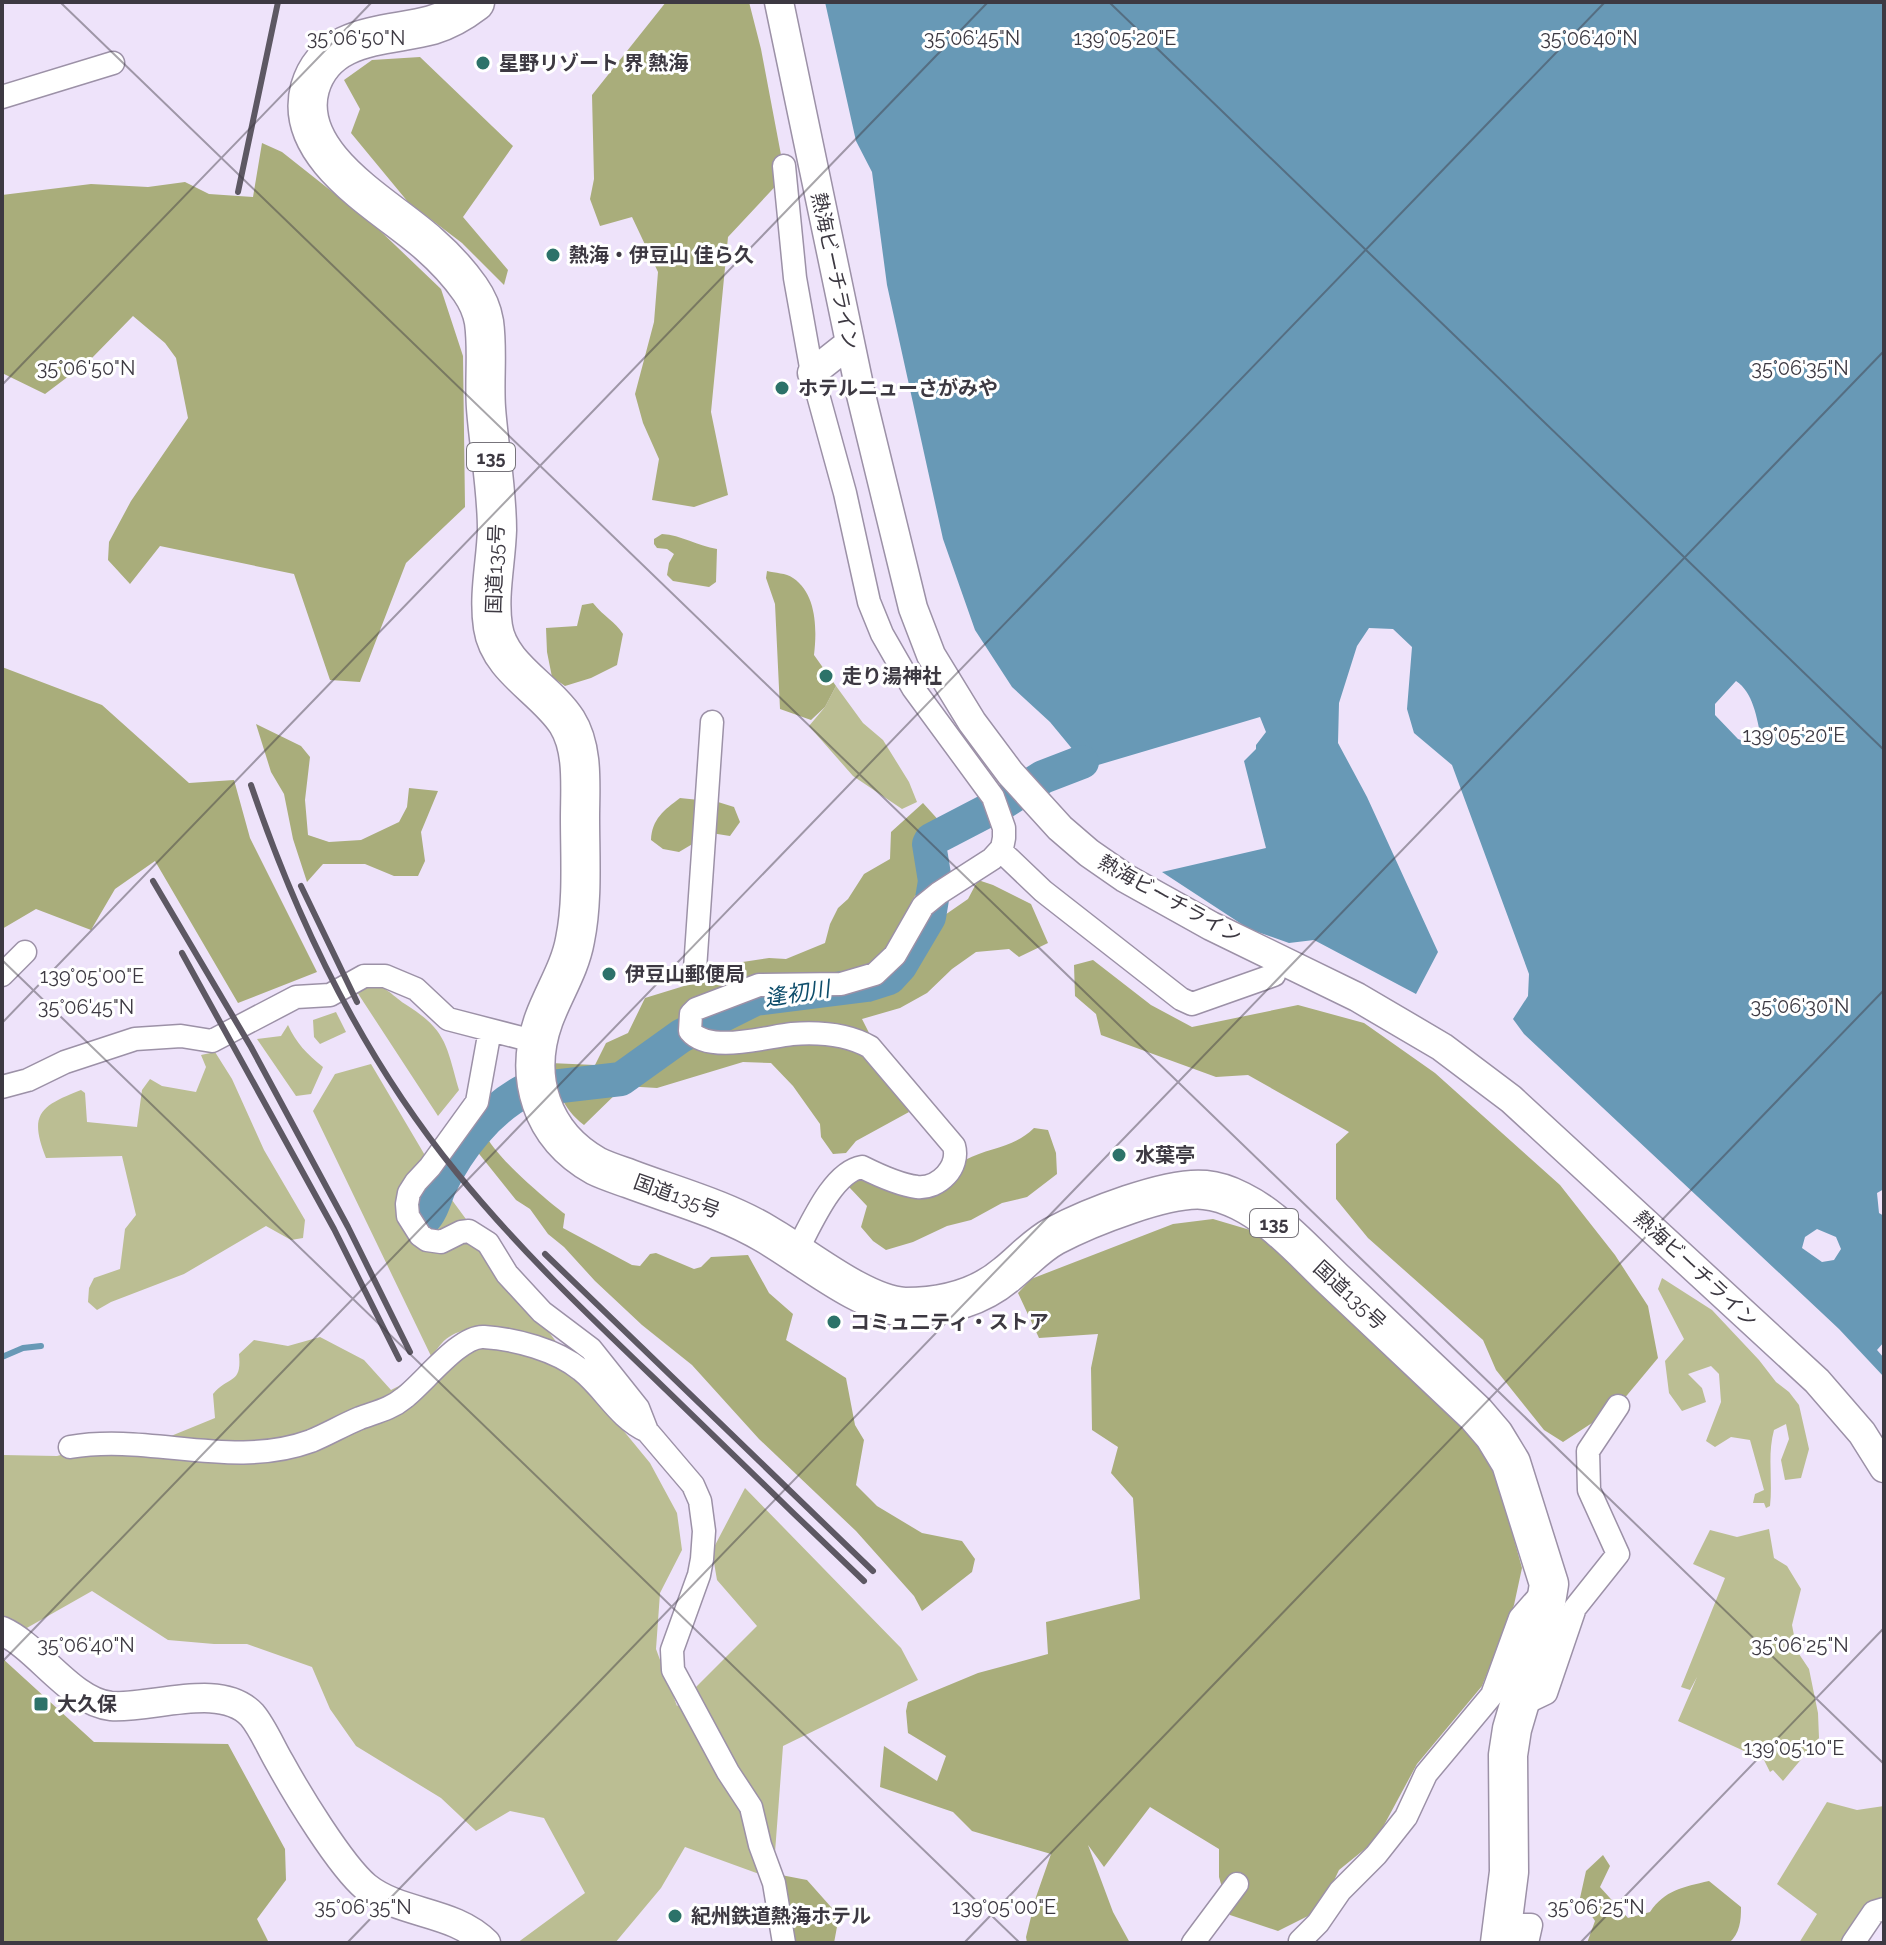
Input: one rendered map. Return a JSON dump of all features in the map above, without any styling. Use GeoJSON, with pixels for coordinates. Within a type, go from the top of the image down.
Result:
{"type":"FeatureCollection","features":[{"type":"Feature","properties":{"kind":"highway","name":"国道135号"},"geometry":{"type":"LineString","coordinates":[[475,2],[449,19],[425,27],[356,40],[334,52],[319,68],[311,84],[307,107],[314,133],[335,165],[362,192],[426,241],[455,269],[476,298],[484,320],[486,407],[497,520],[492,590],[493,632],[509,661],[566,720],[579,756],[577,931],[536,1049],[535,1080],[541,1108],[555,1131],[598,1167],[734,1217],[864,1295],[887,1305],[946,1304],[987,1291],[1053,1236],[1143,1200],[1206,1190],[1226,1195],[1270,1219],[1476,1414],[1494,1435],[1511,1463],[1549,1584],[1542,1627],[1508,1755],[1510,1937]]}},
{"type":"Feature","properties":{"kind":"street","name":"熱海ビーチライン"},"geometry":{"type":"LineString","coordinates":[[779,2],[861,395],[913,608],[926,643],[972,722],[1010,773],[1089,853],[1125,878],[1211,926],[1357,997],[1442,1047],[1511,1099],[1817,1381],[1862,1433],[1884,1468]]}},
{"type":"Feature","properties":{"kind":"street"},"geometry":{"type":"LineString","coordinates":[[2,97],[113,63]]}},
{"type":"Feature","properties":{"kind":"street"},"geometry":{"type":"LineString","coordinates":[[784,166],[795,278],[812,373],[845,493],[869,602],[877,624],[913,688],[993,797],[1004,828],[1000,850],[992,859],[923,906],[895,955],[875,974],[841,984],[759,985],[696,1009],[691,1014],[690,1031],[695,1037],[709,1042],[741,1042],[792,1034],[816,1034],[861,1041],[870,1047],[954,1146],[955,1162],[949,1173],[928,1185],[918,1187],[862,1167],[840,1178],[796,1252]]}},
{"type":"Feature","properties":{"kind":"street"},"geometry":{"type":"LineString","coordinates":[[812,373],[850,343]]}},
{"type":"Feature","properties":{"kind":"street"},"geometry":{"type":"LineString","coordinates":[[695,969],[712,722]]}},
{"type":"Feature","properties":{"kind":"street"},"geometry":{"type":"LineString","coordinates":[[1000,850],[1014,860],[1043,891],[1181,999],[1192,1004],[1203,1002],[1274,975]]}},
{"type":"Feature","properties":{"kind":"street"},"geometry":{"type":"LineString","coordinates":[[2,975],[25,952]]}},
{"type":"Feature","properties":{"kind":"street"},"geometry":{"type":"LineString","coordinates":[[2,1087],[135,1039],[181,1036],[212,1041],[296,997],[330,995],[364,976],[385,976],[416,989],[448,1019],[490,1030],[536,1049]]}},
{"type":"Feature","properties":{"kind":"street"},"geometry":{"type":"LineString","coordinates":[[490,1030],[477,1102],[409,1193],[408,1216],[427,1240],[441,1242],[469,1231],[488,1243],[518,1288],[542,1312],[591,1349],[638,1408],[647,1431]]}},
{"type":"Feature","properties":{"kind":"street"},"geometry":{"type":"LineString","coordinates":[[70,1447],[128,1442],[191,1451],[258,1453],[310,1441],[362,1417],[388,1409],[417,1388],[467,1340],[482,1336],[552,1351],[582,1370],[618,1411],[647,1431],[693,1485],[700,1501],[704,1531],[699,1575],[672,1650],[673,1670],[728,1772],[751,1807],[774,1883],[784,1943]]}},
{"type":"Feature","properties":{"kind":"street"},"geometry":{"type":"LineString","coordinates":[[1519,1706],[1546,1693],[1575,1608],[1618,1554],[1589,1490],[1588,1451],[1618,1406]]}},
{"type":"Feature","properties":{"kind":"street"},"geometry":{"type":"LineString","coordinates":[[1300,1941],[1406,1817],[1426,1774],[1492,1695],[1520,1618],[1549,1584]]}},
{"type":"Feature","properties":{"kind":"street"},"geometry":{"type":"LineString","coordinates":[[2,1631],[84,1695],[107,1706],[209,1698],[236,1703],[252,1716],[292,1784],[340,1856],[366,1887],[389,1900],[471,1928],[486,1943]]}},
{"type":"Feature","properties":{"kind":"street"},"geometry":{"type":"LineString","coordinates":[[1193,1943],[1237,1884]]}},
{"type":"Feature","properties":{"kind":"street"},"geometry":{"type":"LineString","coordinates":[[1853,1943],[1874,1912],[1884,1909]]}},
{"type":"Feature","properties":{"kind":"green space"},"geometry":{"type":"Polygon","coordinates":[[[666,2],[749,2],[785,176],[728,237],[711,412],[728,495],[694,507],[652,500],[659,459],[643,423],[635,394],[654,322],[658,272],[632,217],[600,226],[590,199],[594,179],[592,95],[666,2]]]}},
{"type":"Feature","properties":{"kind":"green space"},"geometry":{"type":"Polygon","coordinates":[[[420,57],[513,146],[463,217],[508,270],[504,285],[462,243],[408,202],[351,133],[360,109],[344,80],[372,60],[420,57]]]}},
{"type":"Feature","properties":{"kind":"green space"},"geometry":{"type":"Polygon","coordinates":[[[262,143],[282,152],[373,224],[441,289],[463,356],[465,507],[406,563],[360,682],[330,680],[294,574],[160,546],[130,584],[108,560],[109,542],[131,501],[188,418],[176,358],[165,343],[133,316],[90,360],[45,394],[2,373],[2,195],[91,184],[148,187],[185,182],[209,194],[253,197],[262,143]]]}},
{"type":"Feature","properties":{"kind":"green space"},"geometry":{"type":"Polygon","coordinates":[[[662,534],[717,549],[716,582],[709,587],[673,581],[667,575],[674,554],[654,544],[654,539],[662,534]]]}},
{"type":"Feature","properties":{"kind":"green space"},"geometry":{"type":"Polygon","coordinates":[[[767,571],[790,576],[807,593],[814,613],[814,655],[836,686],[825,707],[811,720],[780,709],[775,604],[766,578],[767,571]]]}},
{"type":"Feature","properties":{"kind":"green space"},"geometry":{"type":"Polygon","coordinates":[[[593,603],[623,634],[617,665],[565,686],[552,677],[546,628],[577,626],[582,605],[593,603]]]}},
{"type":"Feature","properties":{"kind":"green space"},"geometry":{"type":"Polygon","coordinates":[[[2,667],[102,705],[189,783],[234,780],[250,838],[317,972],[238,1003],[155,861],[115,889],[91,930],[36,909],[2,929],[2,667]]]}},
{"type":"Feature","properties":{"kind":"green space"},"geometry":{"type":"Polygon","coordinates":[[[836,686],[863,723],[883,740],[909,782],[917,802],[902,809],[853,776],[809,726],[825,707],[836,686]]]}},
{"type":"Feature","properties":{"kind":"green space"},"geometry":{"type":"Polygon","coordinates":[[[256,724],[301,746],[310,757],[305,800],[308,835],[329,842],[361,840],[399,822],[407,807],[409,788],[438,791],[421,832],[425,861],[418,876],[394,876],[365,864],[323,864],[307,882],[293,839],[284,794],[271,772],[256,724]]]}},
{"type":"Feature","properties":{"kind":"green space"},"geometry":{"type":"Polygon","coordinates":[[[680,798],[734,807],[740,822],[730,836],[711,833],[679,852],[663,849],[651,840],[654,826],[664,811],[680,798]]]}},
{"type":"Feature","properties":{"kind":"green space"},"geometry":{"type":"Polygon","coordinates":[[[923,803],[942,824],[943,857],[913,899],[867,990],[913,937],[968,899],[978,880],[1031,904],[1048,943],[1019,957],[1009,949],[976,952],[927,993],[900,1008],[862,1019],[909,1112],[856,1141],[846,1153],[833,1154],[821,1137],[820,1124],[793,1086],[771,1063],[743,1062],[657,1088],[624,1086],[584,1125],[570,1112],[561,1097],[550,1063],[595,1065],[606,1043],[628,1033],[645,998],[697,982],[736,963],[786,959],[825,943],[838,908],[848,899],[864,874],[890,859],[891,832],[923,803]]]}},
{"type":"Feature","properties":{"kind":"green space"},"geometry":{"type":"Polygon","coordinates":[[[1093,960],[1151,1005],[1192,1027],[1298,1005],[1364,1023],[1435,1073],[1560,1185],[1615,1255],[1648,1306],[1658,1358],[1618,1406],[1563,1442],[1544,1430],[1496,1370],[1483,1340],[1368,1238],[1336,1199],[1336,1144],[1349,1132],[1248,1075],[1216,1077],[1101,1035],[1096,1014],[1075,996],[1074,965],[1093,960]]]}},
{"type":"Feature","properties":{"kind":"green space"},"geometry":{"type":"Polygon","coordinates":[[[367,984],[383,988],[419,1013],[443,1040],[459,1090],[438,1116],[357,992],[367,984]]]}},
{"type":"Feature","properties":{"kind":"green space"},"geometry":{"type":"Polygon","coordinates":[[[336,1012],[346,1032],[320,1044],[314,1037],[313,1020],[336,1012]]]}},
{"type":"Feature","properties":{"kind":"green space"},"geometry":{"type":"Polygon","coordinates":[[[288,1025],[302,1048],[323,1067],[311,1094],[296,1096],[257,1039],[281,1036],[288,1025]]]}},
{"type":"Feature","properties":{"kind":"green space"},"geometry":{"type":"Polygon","coordinates":[[[215,1052],[232,1079],[264,1150],[305,1220],[303,1238],[291,1240],[266,1226],[184,1274],[97,1310],[88,1302],[89,1288],[94,1278],[120,1269],[125,1229],[136,1215],[122,1156],[46,1158],[38,1131],[42,1113],[56,1101],[81,1090],[85,1093],[87,1122],[137,1127],[142,1090],[150,1079],[162,1086],[196,1092],[206,1067],[201,1055],[215,1052]]]}},
{"type":"Feature","properties":{"kind":"green space"},"geometry":{"type":"Polygon","coordinates":[[[371,1064],[449,1196],[557,1343],[502,1332],[473,1330],[449,1337],[431,1356],[313,1111],[335,1074],[371,1064]]]}},
{"type":"Feature","properties":{"kind":"green space"},"geometry":{"type":"Polygon","coordinates":[[[1034,1128],[1048,1130],[1056,1153],[1057,1174],[1027,1197],[1002,1203],[971,1220],[886,1250],[861,1227],[867,1206],[849,1187],[851,1182],[869,1177],[916,1193],[965,1160],[1010,1143],[1034,1128]]]}},
{"type":"Feature","properties":{"kind":"green space"},"geometry":{"type":"Polygon","coordinates":[[[485,1133],[508,1164],[565,1214],[563,1228],[632,1265],[640,1266],[650,1254],[656,1253],[694,1269],[701,1267],[711,1257],[748,1255],[769,1293],[793,1314],[786,1340],[846,1378],[855,1425],[864,1440],[856,1485],[877,1506],[922,1533],[962,1541],[975,1559],[972,1572],[922,1611],[914,1596],[856,1531],[759,1439],[692,1365],[642,1325],[595,1281],[548,1234],[530,1209],[516,1200],[472,1145],[477,1134],[485,1133]]]}},
{"type":"Feature","properties":{"kind":"green space"},"geometry":{"type":"Polygon","coordinates":[[[1213,1219],[1267,1235],[1488,1445],[1522,1568],[1514,1605],[1482,1686],[1417,1764],[1376,1840],[1339,1870],[1320,1910],[1278,1931],[1230,1915],[1219,1877],[1219,1849],[1150,1807],[1104,1867],[1088,1845],[1113,1912],[1130,1943],[1027,1943],[1036,1897],[1051,1854],[972,1831],[953,1812],[880,1787],[884,1746],[937,1781],[946,1756],[908,1733],[908,1702],[978,1673],[1048,1654],[1046,1622],[1140,1599],[1133,1498],[1111,1473],[1118,1447],[1092,1430],[1091,1368],[1098,1334],[1039,1338],[1018,1293],[1031,1279],[1173,1224],[1213,1219]]]}},
{"type":"Feature","properties":{"kind":"green space"},"geometry":{"type":"Polygon","coordinates":[[[1662,1278],[1712,1310],[1799,1405],[1809,1449],[1801,1478],[1785,1480],[1781,1460],[1789,1439],[1786,1424],[1774,1430],[1770,1506],[1766,1508],[1764,1503],[1753,1503],[1755,1494],[1764,1490],[1750,1440],[1731,1437],[1715,1447],[1706,1441],[1721,1402],[1719,1374],[1711,1366],[1688,1374],[1702,1388],[1706,1402],[1682,1411],[1669,1393],[1665,1361],[1684,1339],[1658,1289],[1662,1278]]]}},
{"type":"Feature","properties":{"kind":"green space"},"geometry":{"type":"Polygon","coordinates":[[[320,1337],[364,1360],[391,1390],[489,1340],[577,1374],[650,1463],[677,1513],[682,1550],[660,1593],[656,1649],[677,1706],[757,1626],[717,1580],[712,1551],[745,1488],[901,1648],[918,1680],[783,1746],[773,1879],[685,1847],[661,1888],[615,1943],[517,1943],[585,1893],[544,1818],[510,1811],[476,1831],[441,1798],[356,1746],[330,1709],[312,1667],[247,1644],[168,1640],[92,1591],[25,1629],[2,1616],[2,1455],[57,1456],[139,1434],[171,1436],[215,1418],[213,1394],[236,1375],[239,1354],[254,1340],[288,1346],[320,1337]]]}},
{"type":"Feature","properties":{"kind":"green space"},"geometry":{"type":"Polygon","coordinates":[[[1769,1529],[1774,1558],[1787,1566],[1801,1589],[1792,1625],[1797,1651],[1809,1669],[1818,1713],[1819,1738],[1783,1781],[1773,1770],[1770,1772],[1764,1760],[1678,1721],[1697,1677],[1690,1690],[1681,1687],[1725,1578],[1693,1564],[1710,1530],[1737,1537],[1769,1529]]]}},
{"type":"Feature","properties":{"kind":"green space"},"geometry":{"type":"Polygon","coordinates":[[[2,1658],[94,1742],[228,1744],[285,1849],[286,1880],[257,1919],[269,1943],[2,1943],[2,1658]]]}},
{"type":"Feature","properties":{"kind":"green space"},"geometry":{"type":"Polygon","coordinates":[[[1827,1802],[1857,1810],[1884,1806],[1884,1912],[1867,1908],[1842,1943],[1799,1943],[1817,1914],[1777,1884],[1827,1802]]]}},
{"type":"Feature","properties":{"kind":"green space"},"geometry":{"type":"Polygon","coordinates":[[[1603,1855],[1610,1866],[1600,1887],[1628,1918],[1650,1912],[1675,1890],[1709,1881],[1741,1907],[1736,1935],[1729,1943],[1587,1943],[1595,1921],[1580,1898],[1586,1871],[1603,1855]]]}},
{"type":"Feature","properties":{"kind":"green space"},"geometry":{"type":"Polygon","coordinates":[[[781,1875],[807,1880],[839,1916],[834,1943],[792,1943],[781,1875]]]}},
{"type":"Feature","properties":{"kind":"water"},"geometry":{"type":"Polygon","coordinates":[[[825,2],[1884,2],[1884,1189],[1877,1193],[1879,1213],[1884,1216],[1884,1342],[1877,1350],[1884,1358],[1884,1377],[1839,1329],[1524,1034],[1513,1019],[1528,996],[1529,974],[1452,765],[1414,733],[1407,709],[1412,647],[1393,629],[1369,628],[1357,646],[1339,703],[1338,743],[1367,797],[1438,952],[1416,994],[1314,940],[1289,943],[1249,929],[1162,872],[1266,848],[1244,761],[1266,732],[1260,717],[1088,768],[1050,722],[1012,687],[975,630],[943,539],[887,285],[872,172],[856,141],[825,2]],[[1736,681],[1715,704],[1715,715],[1738,739],[1753,745],[1761,738],[1756,714],[1747,692],[1736,681]],[[1817,1229],[1805,1237],[1802,1248],[1822,1262],[1834,1260],[1841,1249],[1836,1237],[1817,1229]]]}},
{"type":"Feature","properties":{"kind":"waterway","name":"逢初川"},"geometry":{"type":"LineString","coordinates":[[424,1219],[465,1144],[499,1108],[526,1090],[621,1079],[681,1036],[755,999],[867,985],[889,978],[900,966],[929,917],[935,881],[931,840],[1004,802],[1043,777],[1082,762]]}},
{"type":"Feature","properties":{"kind":"waterway","name":"逢初川"},"geometry":{"type":"LineString","coordinates":[[2,1357],[23,1348],[41,1346]]}},
{"type":"Feature","properties":{"kind":"railway"},"geometry":{"type":"LineString","coordinates":[[238,192],[278,2]]}},
{"type":"Feature","properties":{"kind":"railway"},"geometry":{"type":"LineString","coordinates":[[251,785],[312,939],[363,1037],[423,1129],[457,1173],[528,1253],[864,1581]]}},
{"type":"Feature","properties":{"kind":"railway"},"geometry":{"type":"LineString","coordinates":[[153,881],[251,1047],[348,1227],[410,1352]]}},
{"type":"Feature","properties":{"kind":"railway"},"geometry":{"type":"LineString","coordinates":[[301,886],[357,1002]]}},
{"type":"Feature","properties":{"kind":"railway"},"geometry":{"type":"LineString","coordinates":[[182,953],[334,1229],[399,1359]]}},
{"type":"Feature","properties":{"kind":"railway"},"geometry":{"type":"LineString","coordinates":[[545,1254],[873,1571]]}},
{"type":"Feature","properties":{"kind":"place","name":"星野リゾート 界 熱海"},"geometry":{"type":"Point","coordinates":[483,63]}},
{"type":"Feature","properties":{"kind":"place","name":"熱海・伊豆山 佳ら久"},"geometry":{"type":"Point","coordinates":[553,255]}},
{"type":"Feature","properties":{"kind":"place","name":"ホテルニューさがみや"},"geometry":{"type":"Point","coordinates":[782,388]}},
{"type":"Feature","properties":{"kind":"place","name":"走り湯神社"},"geometry":{"type":"Point","coordinates":[826,676]}},
{"type":"Feature","properties":{"kind":"place","name":"伊豆山郵便局"},"geometry":{"type":"Point","coordinates":[609,974]}},
{"type":"Feature","properties":{"kind":"place","name":"水葉亭"},"geometry":{"type":"Point","coordinates":[1119,1155]}},
{"type":"Feature","properties":{"kind":"place","name":"コミュ二ティ・ストア"},"geometry":{"type":"Point","coordinates":[834,1322]}},
{"type":"Feature","properties":{"kind":"place","name":"大久保"},"geometry":{"type":"Point","coordinates":[41,1704]}},
{"type":"Feature","properties":{"kind":"place","name":"紀州鉄道熱海ホテル"},"geometry":{"type":"Point","coordinates":[675,1916]}}]}
